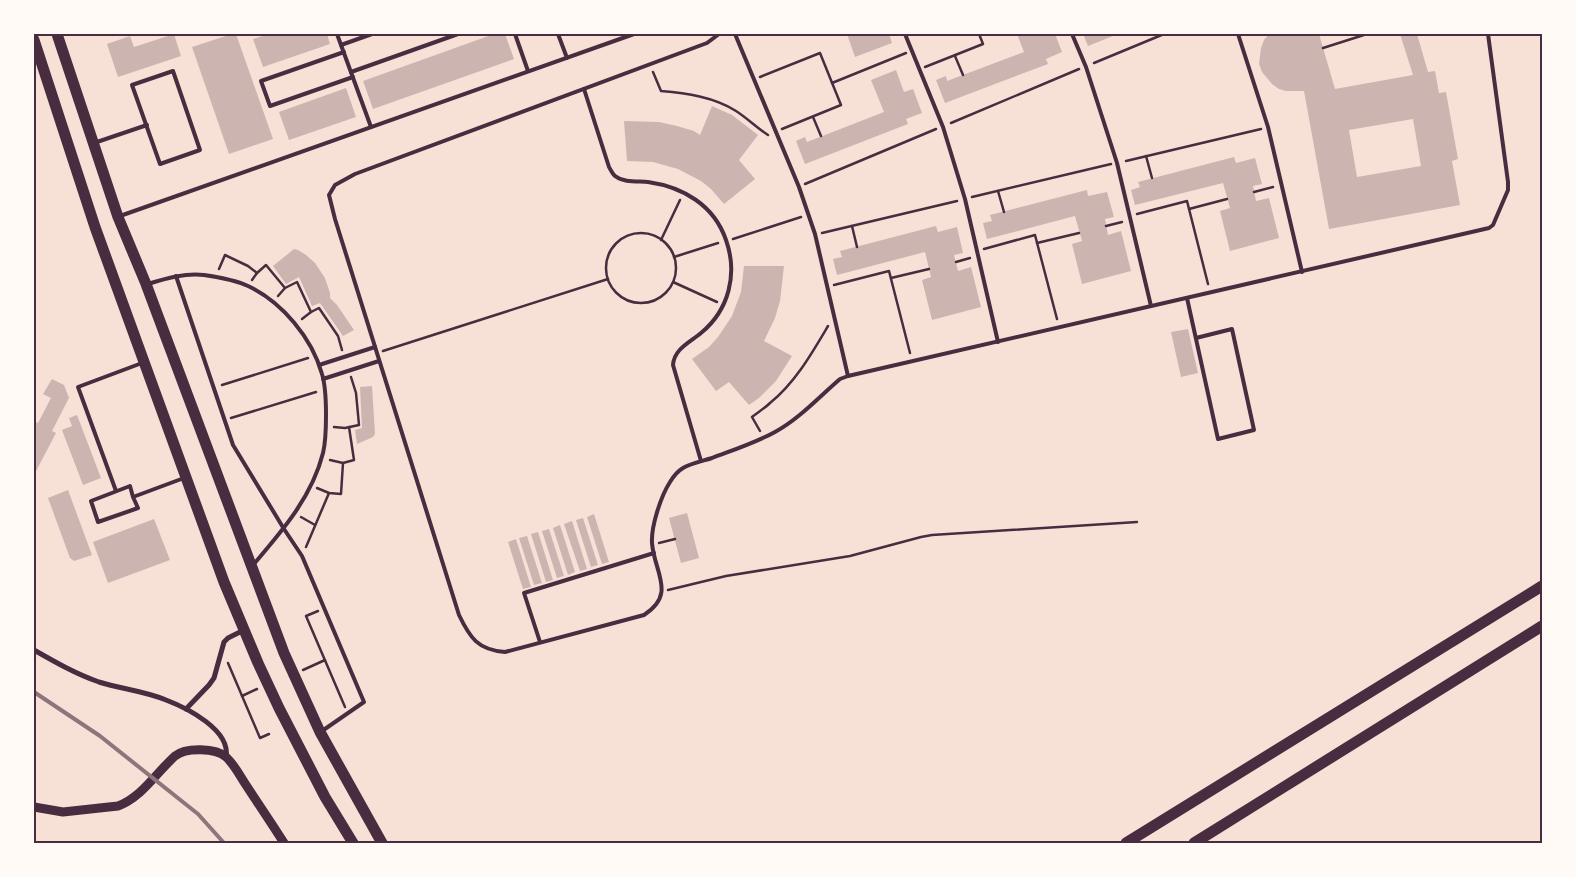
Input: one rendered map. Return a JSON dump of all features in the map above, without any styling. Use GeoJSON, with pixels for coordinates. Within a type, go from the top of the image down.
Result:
{"type":"FeatureCollection","features":[{"type":"Feature","properties":{"kind":"main road"},"geometry":{"type":"LineString","coordinates":[[57,34],[118,217],[146,284],[284,653],[320,732],[382,843]]}},
{"type":"Feature","properties":{"kind":"main road"},"geometry":{"type":"LineString","coordinates":[[34,40],[95,227],[224,582],[279,708],[325,797],[353,843]]}},
{"type":"Feature","properties":{"kind":"main road"},"geometry":{"type":"LineString","coordinates":[[1126,843],[1542,586]]}},
{"type":"Feature","properties":{"kind":"main road"},"geometry":{"type":"LineString","coordinates":[[1194,843],[1542,626]]}},
{"type":"Feature","properties":{"kind":"street"},"geometry":{"type":"LineString","coordinates":[[186,709],[214,678],[224,642],[244,630]]}},
{"type":"Feature","properties":{"kind":"street"},"geometry":{"type":"LineString","coordinates":[[34,650],[60,665],[100,682],[166,699],[186,709],[213,727],[226,746],[226,757],[284,843]]}},
{"type":"Feature","properties":{"kind":"street"},"geometry":{"type":"LineString","coordinates":[[34,807],[50,811],[82,811],[118,806],[131,800],[176,755],[196,749],[226,757]]}},
{"type":"Feature","properties":{"kind":"lane"},"geometry":{"type":"LineString","coordinates":[[338,34],[371,127]]}},
{"type":"Feature","properties":{"kind":"lane"},"geometry":{"type":"LineString","coordinates":[[341,45],[372,34]]}},
{"type":"Feature","properties":{"kind":"lane"},"geometry":{"type":"LineString","coordinates":[[351,72],[458,34]]}},
{"type":"Feature","properties":{"kind":"lane"},"geometry":{"type":"LineString","coordinates":[[515,34],[528,71]]}},
{"type":"Feature","properties":{"kind":"lane"},"geometry":{"type":"LineString","coordinates":[[558,34],[566,58]]}},
{"type":"Feature","properties":{"kind":"lane"},"geometry":{"type":"LineString","coordinates":[[118,217],[634,34]]}},
{"type":"Feature","properties":{"kind":"lane"},"geometry":{"type":"LineString","coordinates":[[719,34],[707,43],[355,174],[335,186],[329,195],[459,615],[472,638],[481,646],[506,652],[644,614],[653,609],[660,600],[662,591],[661,579],[652,545],[652,533],[658,510],[670,482],[683,468],[735,450],[764,437],[792,421],[840,379],[1489,228],[1493,225],[1508,190],[1488,34]]}},
{"type":"Feature","properties":{"kind":"lane"},"geometry":{"type":"LineString","coordinates":[[735,34],[800,187],[815,234],[848,376]]}},
{"type":"Feature","properties":{"kind":"lane"},"geometry":{"type":"LineString","coordinates":[[904,34],[944,126],[965,199],[998,342]]}},
{"type":"Feature","properties":{"kind":"lane"},"geometry":{"type":"LineString","coordinates":[[1072,34],[1086,66],[1118,163],[1151,306]]}},
{"type":"Feature","properties":{"kind":"lane"},"geometry":{"type":"LineString","coordinates":[[1238,34],[1268,127],[1302,272]]}},
{"type":"Feature","properties":{"kind":"lane"},"geometry":{"type":"LineString","coordinates":[[344,52],[261,81],[270,106],[353,77]]}},
{"type":"Feature","properties":{"kind":"lane"},"geometry":{"type":"LineString","coordinates":[[173,71],[200,150],[160,164],[147,126],[132,85],[173,71]]}},
{"type":"Feature","properties":{"kind":"lane"},"geometry":{"type":"LineString","coordinates":[[584,89],[609,167],[614,176],[622,180],[665,185],[684,192],[696,199],[716,218],[726,241],[731,260],[732,276],[724,306],[711,324],[679,350],[673,359],[672,366],[701,461]]}},
{"type":"Feature","properties":{"kind":"lane"},"geometry":{"type":"LineString","coordinates":[[93,144],[147,126]]}},
{"type":"Feature","properties":{"kind":"lane"},"geometry":{"type":"LineString","coordinates":[[146,284],[176,276],[196,275],[216,277],[248,286],[273,301],[288,316],[303,335],[319,365],[325,390],[326,435],[321,458],[311,486],[295,513],[252,567]]}},
{"type":"Feature","properties":{"kind":"lane"},"geometry":{"type":"LineString","coordinates":[[176,276],[233,445],[302,556],[364,702],[320,732]]}},
{"type":"Feature","properties":{"kind":"lane"},"geometry":{"type":"LineString","coordinates":[[1187,298],[1218,439],[1254,430],[1232,330],[1196,338]]}},
{"type":"Feature","properties":{"kind":"lane"},"geometry":{"type":"LineString","coordinates":[[319,365],[375,347]]}},
{"type":"Feature","properties":{"kind":"lane"},"geometry":{"type":"LineString","coordinates":[[323,379],[380,361]]}},
{"type":"Feature","properties":{"kind":"lane"},"geometry":{"type":"LineString","coordinates":[[116,492],[78,387],[144,363]]}},
{"type":"Feature","properties":{"kind":"lane"},"geometry":{"type":"LineString","coordinates":[[133,497],[186,478]]}},
{"type":"Feature","properties":{"kind":"lane"},"geometry":{"type":"LineString","coordinates":[[130,486],[133,497],[138,508],[98,522],[91,501],[130,486]]}},
{"type":"Feature","properties":{"kind":"lane"},"geometry":{"type":"LineString","coordinates":[[540,642],[524,593],[654,553]]}},
{"type":"Feature","properties":{"kind":"path"},"geometry":{"type":"LineString","coordinates":[[920,69],[983,44],[979,34]]}},
{"type":"Feature","properties":{"kind":"path"},"geometry":{"type":"LineString","coordinates":[[800,187],[1164,34]]}},
{"type":"Feature","properties":{"kind":"path"},"geometry":{"type":"LineString","coordinates":[[1323,48],[1367,34]]}},
{"type":"Feature","properties":{"kind":"path"},"geometry":{"type":"LineString","coordinates":[[832,83],[912,51]]}},
{"type":"Feature","properties":{"kind":"path"},"geometry":{"type":"LineString","coordinates":[[650,64],[661,92],[694,96],[724,104],[738,112],[767,135],[841,105],[820,53],[754,79]]}},
{"type":"Feature","properties":{"kind":"path"},"geometry":{"type":"LineString","coordinates":[[955,55],[963,75]]}},
{"type":"Feature","properties":{"kind":"path"},"geometry":{"type":"LineString","coordinates":[[813,116],[821,136]]}},
{"type":"Feature","properties":{"kind":"path"},"geometry":{"type":"LineString","coordinates":[[815,234],[1268,127]]}},
{"type":"Feature","properties":{"kind":"path"},"geometry":{"type":"LineString","coordinates":[[1146,156],[1152,178]]}},
{"type":"Feature","properties":{"kind":"path"},"geometry":{"type":"LineString","coordinates":[[1254,192],[1282,185]]}},
{"type":"Feature","properties":{"kind":"path"},"geometry":{"type":"LineString","coordinates":[[998,191],[1004,212]]}},
{"type":"Feature","properties":{"kind":"path"},"geometry":{"type":"LineString","coordinates":[[662,240],[684,192]]}},
{"type":"Feature","properties":{"kind":"path"},"geometry":{"type":"LineString","coordinates":[[1189,209],[1227,199]]}},
{"type":"Feature","properties":{"kind":"path"},"geometry":{"type":"LineString","coordinates":[[1106,226],[1187,201],[1210,293]]}},
{"type":"Feature","properties":{"kind":"path"},"geometry":{"type":"LineString","coordinates":[[674,258],[808,214]]}},
{"type":"Feature","properties":{"kind":"path"},"geometry":{"type":"LineString","coordinates":[[852,226],[857,246]]}},
{"type":"Feature","properties":{"kind":"path"},"geometry":{"type":"LineString","coordinates":[[643,233],[651,234],[662,240],[671,250],[674,258],[676,266],[673,282],[656,299],[639,302],[631,301],[617,293],[608,279],[606,263],[608,254],[618,240],[626,236],[643,233]]}},
{"type":"Feature","properties":{"kind":"path"},"geometry":{"type":"LineString","coordinates":[[1037,243],[1079,233]]}},
{"type":"Feature","properties":{"kind":"path"},"geometry":{"type":"LineString","coordinates":[[977,250],[1035,235],[1059,328]]}},
{"type":"Feature","properties":{"kind":"path"},"geometry":{"type":"LineString","coordinates":[[216,277],[225,255],[248,266],[257,273]]}},
{"type":"Feature","properties":{"kind":"path"},"geometry":{"type":"LineString","coordinates":[[956,262],[978,256]]}},
{"type":"Feature","properties":{"kind":"path"},"geometry":{"type":"LineString","coordinates":[[248,286],[257,273],[266,265],[285,288]]}},
{"type":"Feature","properties":{"kind":"path"},"geometry":{"type":"LineString","coordinates":[[891,278],[929,269]]}},
{"type":"Feature","properties":{"kind":"path"},"geometry":{"type":"LineString","coordinates":[[828,286],[889,271],[912,361]]}},
{"type":"Feature","properties":{"kind":"path"},"geometry":{"type":"LineString","coordinates":[[377,353],[608,279]]}},
{"type":"Feature","properties":{"kind":"path"},"geometry":{"type":"LineString","coordinates":[[273,301],[285,288],[297,282],[311,312]]}},
{"type":"Feature","properties":{"kind":"path"},"geometry":{"type":"LineString","coordinates":[[673,282],[724,306]]}},
{"type":"Feature","properties":{"kind":"path"},"geometry":{"type":"LineString","coordinates":[[764,437],[752,417],[771,402],[796,374],[815,349],[834,316]]}},
{"type":"Feature","properties":{"kind":"path"},"geometry":{"type":"LineString","coordinates":[[213,387],[315,356]]}},
{"type":"Feature","properties":{"kind":"path"},"geometry":{"type":"LineString","coordinates":[[224,420],[325,390]]}},
{"type":"Feature","properties":{"kind":"path"},"geometry":{"type":"LineString","coordinates":[[321,458],[343,463],[354,460],[349,427]]}},
{"type":"Feature","properties":{"kind":"path"},"geometry":{"type":"LineString","coordinates":[[311,486],[328,493],[341,494],[343,463]]}},
{"type":"Feature","properties":{"kind":"path"},"geometry":{"type":"LineString","coordinates":[[302,556],[328,493]]}},
{"type":"Feature","properties":{"kind":"path"},"geometry":{"type":"LineString","coordinates":[[295,513],[315,524]]}},
{"type":"Feature","properties":{"kind":"path"},"geometry":{"type":"LineString","coordinates":[[662,591],[726,576],[850,556],[932,535],[1137,522]]}},
{"type":"Feature","properties":{"kind":"path"},"geometry":{"type":"LineString","coordinates":[[652,545],[675,539]]}},
{"type":"Feature","properties":{"kind":"path"},"geometry":{"type":"LineString","coordinates":[[324,608],[306,616],[348,714]]}},
{"type":"Feature","properties":{"kind":"path"},"geometry":{"type":"LineString","coordinates":[[228,662],[260,738],[269,734]]}},
{"type":"Feature","properties":{"kind":"building"},"geometry":{"type":"Polygon","coordinates":[[[174,34],[181,56],[118,77],[107,44],[130,36],[134,47],[174,34]]]}},
{"type":"Feature","properties":{"kind":"building"},"geometry":{"type":"Polygon","coordinates":[[[236,34],[273,139],[229,154],[192,47],[236,34]]]}},
{"type":"Feature","properties":{"kind":"building"},"geometry":{"type":"Polygon","coordinates":[[[269,34],[327,34],[330,44],[263,67],[253,39],[269,34]]]}},
{"type":"Feature","properties":{"kind":"building"},"geometry":{"type":"Polygon","coordinates":[[[494,34],[505,34],[514,59],[373,109],[363,81],[494,34]]]}},
{"type":"Feature","properties":{"kind":"building"},"geometry":{"type":"Polygon","coordinates":[[[847,34],[884,34],[884,36],[889,34],[892,43],[855,57],[847,34]]]}},
{"type":"Feature","properties":{"kind":"building"},"geometry":{"type":"Polygon","coordinates":[[[1017,34],[1055,34],[1062,52],[1046,59],[1048,64],[945,103],[936,80],[946,76],[947,81],[1024,52],[1017,34]]]}},
{"type":"Feature","properties":{"kind":"building"},"geometry":{"type":"Polygon","coordinates":[[[1083,34],[1118,34],[1088,46],[1083,34]]]}},
{"type":"Feature","properties":{"kind":"building"},"geometry":{"type":"Polygon","coordinates":[[[1269,34],[1319,34],[1335,89],[1413,75],[1400,34],[1417,34],[1428,72],[1435,71],[1439,93],[1446,92],[1458,159],[1452,161],[1460,205],[1329,229],[1304,91],[1279,89],[1262,72],[1259,64],[1264,40],[1269,34]],[[1413,119],[1349,130],[1357,177],[1421,166],[1413,119]]]}},
{"type":"Feature","properties":{"kind":"building"},"geometry":{"type":"Polygon","coordinates":[[[896,70],[904,92],[913,89],[922,113],[906,119],[908,124],[805,164],[796,141],[805,137],[807,142],[884,112],[871,80],[896,70]]]}},
{"type":"Feature","properties":{"kind":"building"},"geometry":{"type":"Polygon","coordinates":[[[346,88],[356,117],[289,140],[279,112],[346,88]]]}},
{"type":"Feature","properties":{"kind":"building"},"geometry":{"type":"Polygon","coordinates":[[[712,106],[732,115],[758,135],[739,160],[755,179],[724,204],[701,181],[678,169],[653,162],[627,161],[624,121],[659,122],[694,131],[700,135],[712,106]]]}},
{"type":"Feature","properties":{"kind":"building"},"geometry":{"type":"Polygon","coordinates":[[[1234,157],[1236,163],[1255,158],[1262,184],[1253,186],[1256,201],[1269,198],[1279,238],[1230,251],[1220,211],[1230,208],[1223,183],[1135,205],[1131,190],[1140,187],[1138,182],[1234,157]]]}},
{"type":"Feature","properties":{"kind":"building"},"geometry":{"type":"Polygon","coordinates":[[[1087,190],[1088,196],[1107,192],[1114,217],[1105,219],[1108,235],[1121,231],[1131,271],[1082,284],[1072,244],[1082,241],[1075,216],[987,239],[983,223],[992,221],[990,215],[1087,190]]]}},
{"type":"Feature","properties":{"kind":"building"},"geometry":{"type":"Polygon","coordinates":[[[936,226],[938,232],[957,227],[963,253],[954,255],[958,271],[971,267],[981,307],[932,320],[922,280],[931,277],[925,252],[837,275],[833,259],[842,257],[840,251],[936,226]]]}},
{"type":"Feature","properties":{"kind":"building"},"geometry":{"type":"Polygon","coordinates":[[[294,249],[306,255],[315,263],[325,278],[330,298],[354,330],[343,336],[320,303],[312,306],[299,277],[286,284],[273,266],[294,249]]]}},
{"type":"Feature","properties":{"kind":"building"},"geometry":{"type":"Polygon","coordinates":[[[744,266],[784,266],[780,301],[775,318],[764,341],[792,356],[776,381],[749,405],[729,382],[716,391],[692,359],[709,347],[732,316],[741,292],[744,266]]]}},
{"type":"Feature","properties":{"kind":"building"},"geometry":{"type":"Polygon","coordinates":[[[1188,329],[1198,373],[1181,377],[1171,332],[1188,329]]]}},
{"type":"Feature","properties":{"kind":"building"},"geometry":{"type":"Polygon","coordinates":[[[52,379],[64,385],[69,398],[52,431],[56,433],[34,475],[34,421],[38,423],[51,398],[43,394],[52,379]]]}},
{"type":"Feature","properties":{"kind":"building"},"geometry":{"type":"Polygon","coordinates":[[[372,386],[375,434],[373,437],[357,444],[355,430],[362,428],[360,387],[372,386]]]}},
{"type":"Feature","properties":{"kind":"building"},"geometry":{"type":"Polygon","coordinates":[[[77,415],[101,478],[83,485],[62,430],[72,426],[69,418],[77,415]]]}},
{"type":"Feature","properties":{"kind":"building"},"geometry":{"type":"Polygon","coordinates":[[[68,490],[92,555],[74,561],[70,558],[48,498],[68,490]]]}},
{"type":"Feature","properties":{"kind":"building"},"geometry":{"type":"Polygon","coordinates":[[[687,513],[699,558],[681,563],[669,518],[687,513]]]}},
{"type":"Feature","properties":{"kind":"building"},"geometry":{"type":"Polygon","coordinates":[[[594,514],[609,562],[602,564],[587,517],[594,514]]]}},
{"type":"Feature","properties":{"kind":"building"},"geometry":{"type":"Polygon","coordinates":[[[583,518],[598,565],[591,567],[576,520],[583,518]]]}},
{"type":"Feature","properties":{"kind":"building"},"geometry":{"type":"Polygon","coordinates":[[[154,519],[170,560],[108,583],[93,542],[154,519]]]}},
{"type":"Feature","properties":{"kind":"building"},"geometry":{"type":"Polygon","coordinates":[[[572,521],[587,569],[580,571],[564,524],[572,521]]]}},
{"type":"Feature","properties":{"kind":"building"},"geometry":{"type":"Polygon","coordinates":[[[560,525],[575,572],[568,575],[553,528],[560,525]]]}},
{"type":"Feature","properties":{"kind":"building"},"geometry":{"type":"Polygon","coordinates":[[[549,529],[564,576],[557,578],[542,531],[549,529]]]}},
{"type":"Feature","properties":{"kind":"building"},"geometry":{"type":"Polygon","coordinates":[[[538,532],[553,580],[546,582],[531,534],[538,532]]]}},
{"type":"Feature","properties":{"kind":"building"},"geometry":{"type":"Polygon","coordinates":[[[527,536],[542,583],[534,585],[519,538],[527,536]]]}},
{"type":"Feature","properties":{"kind":"building"},"geometry":{"type":"Polygon","coordinates":[[[516,539],[531,587],[523,589],[508,542],[516,539]]]}},
{"type":"Feature","properties":{"kind":"railway"},"geometry":{"type":"LineString","coordinates":[[34,692],[100,736],[198,814],[224,843]]}}]}
